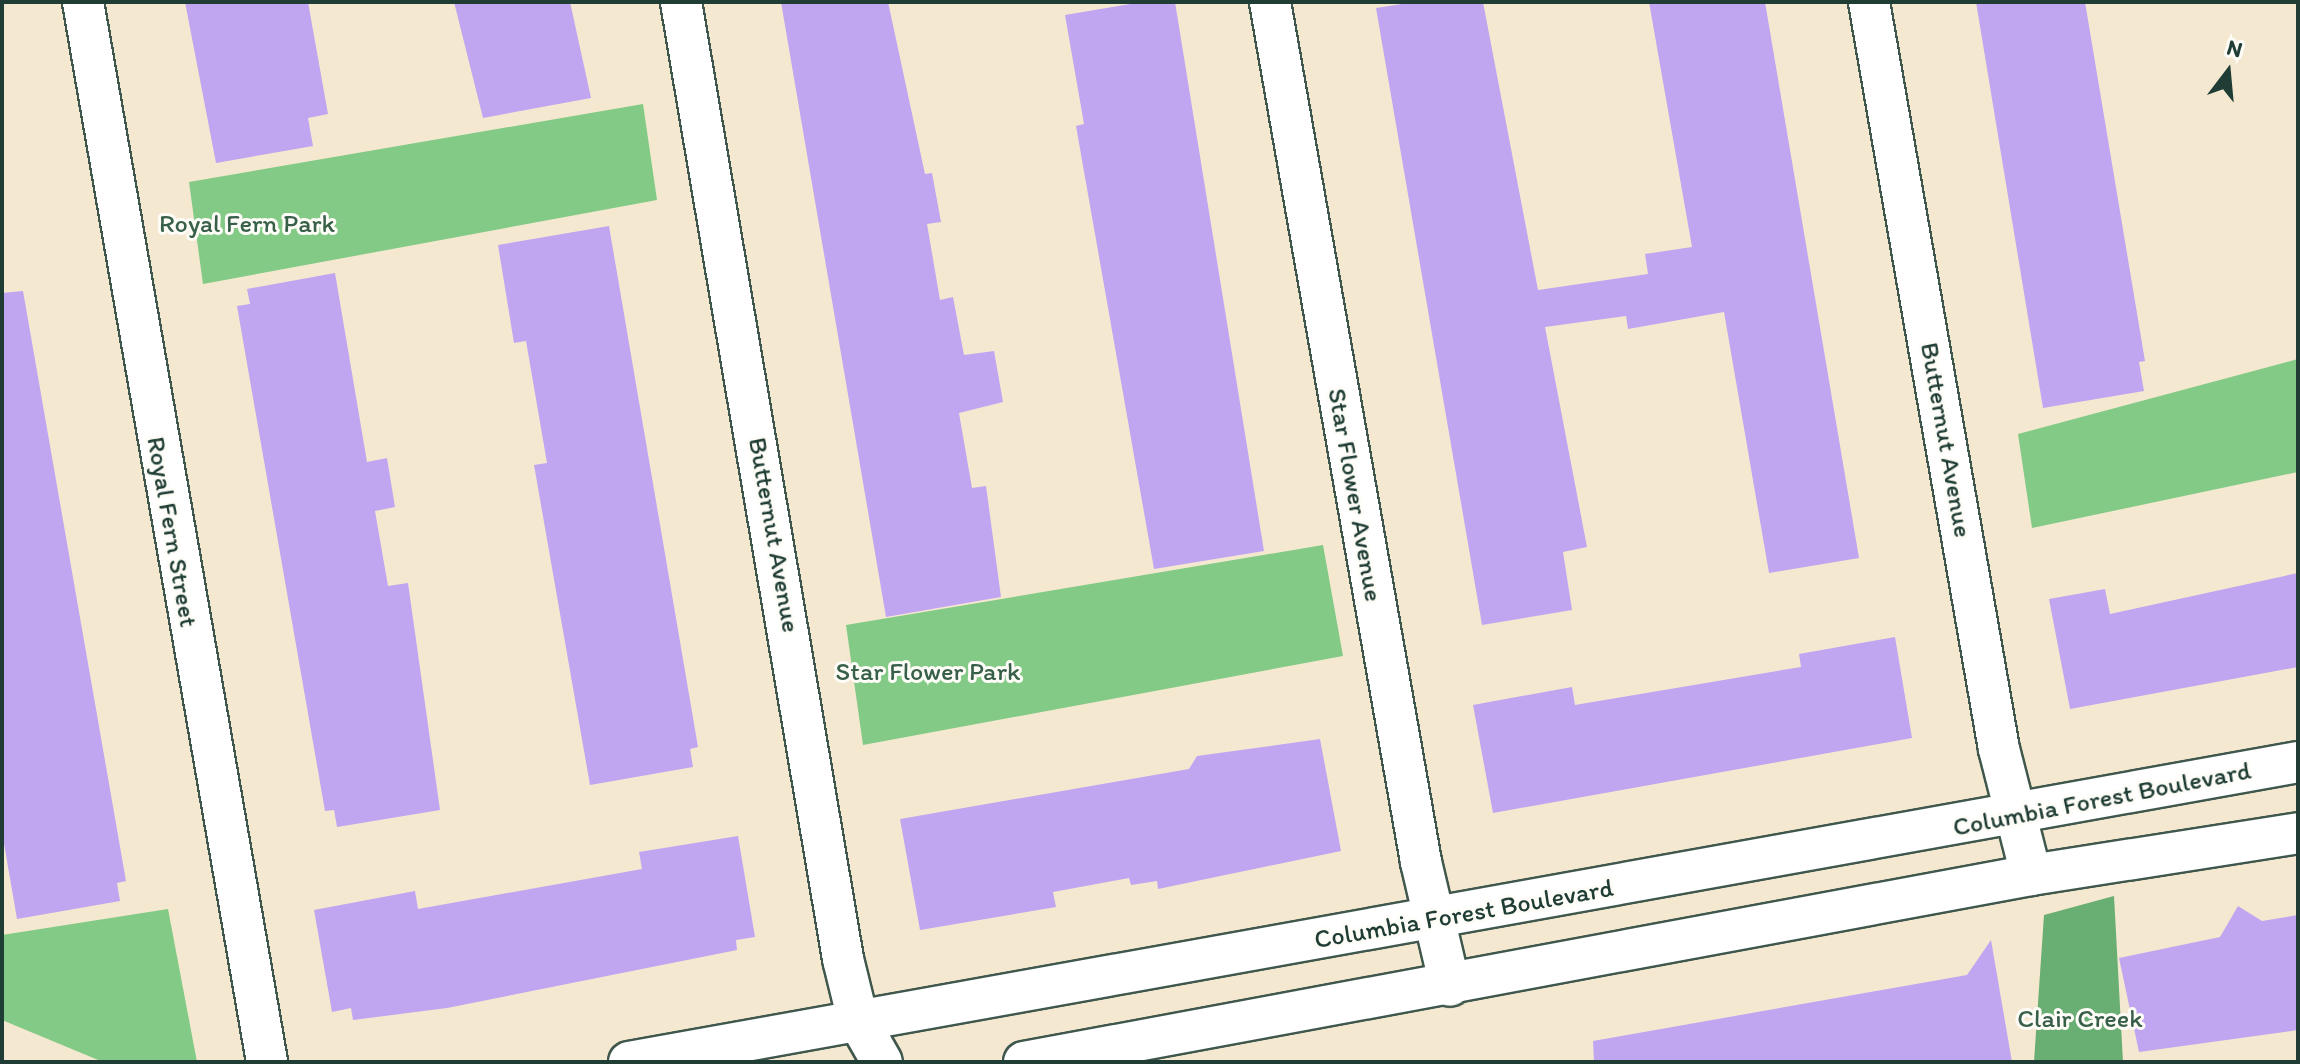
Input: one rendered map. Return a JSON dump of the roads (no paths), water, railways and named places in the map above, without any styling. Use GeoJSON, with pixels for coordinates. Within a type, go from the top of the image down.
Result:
{"type":"FeatureCollection","features":[{"type":"Feature","properties":{"kind":"street","name":"Royal Fern Street"},"geometry":{"type":"LineString","coordinates":[[83,2],[267,1062]]}},
{"type":"Feature","properties":{"kind":"street","name":"Butternut Avenue"},"geometry":{"type":"LineString","coordinates":[[681,2],[858,1020],[882,1062]]}},
{"type":"Feature","properties":{"kind":"street","name":"Star Flower Avenue"},"geometry":{"type":"LineString","coordinates":[[1270,2],[1435,919],[1450,986]]}},
{"type":"Feature","properties":{"kind":"street","name":"Butternut Avenue"},"geometry":{"type":"LineString","coordinates":[[1869,2],[2013,817],[2031,875]]}},
{"type":"Feature","properties":{"kind":"street","name":"Columbia Forest Boulevard"},"geometry":{"type":"LineString","coordinates":[[629,1062],[2013,817],[2298,762]]}},
{"type":"Feature","properties":{"kind":"street"},"geometry":{"type":"LineString","coordinates":[[1024,1062],[1450,986],[2031,875],[2298,833]]}},
{"type":"Feature","properties":{"kind":"park label","name":"Royal Fern Park"},"geometry":{"type":"Point","coordinates":[247,224]}},
{"type":"Feature","properties":{"kind":"park label","name":"Star Flower Park"},"geometry":{"type":"Point","coordinates":[928,672]}},
{"type":"Feature","properties":{"kind":"park label","name":"Clair Creek"},"geometry":{"type":"Point","coordinates":[2080,1019]}}]}
